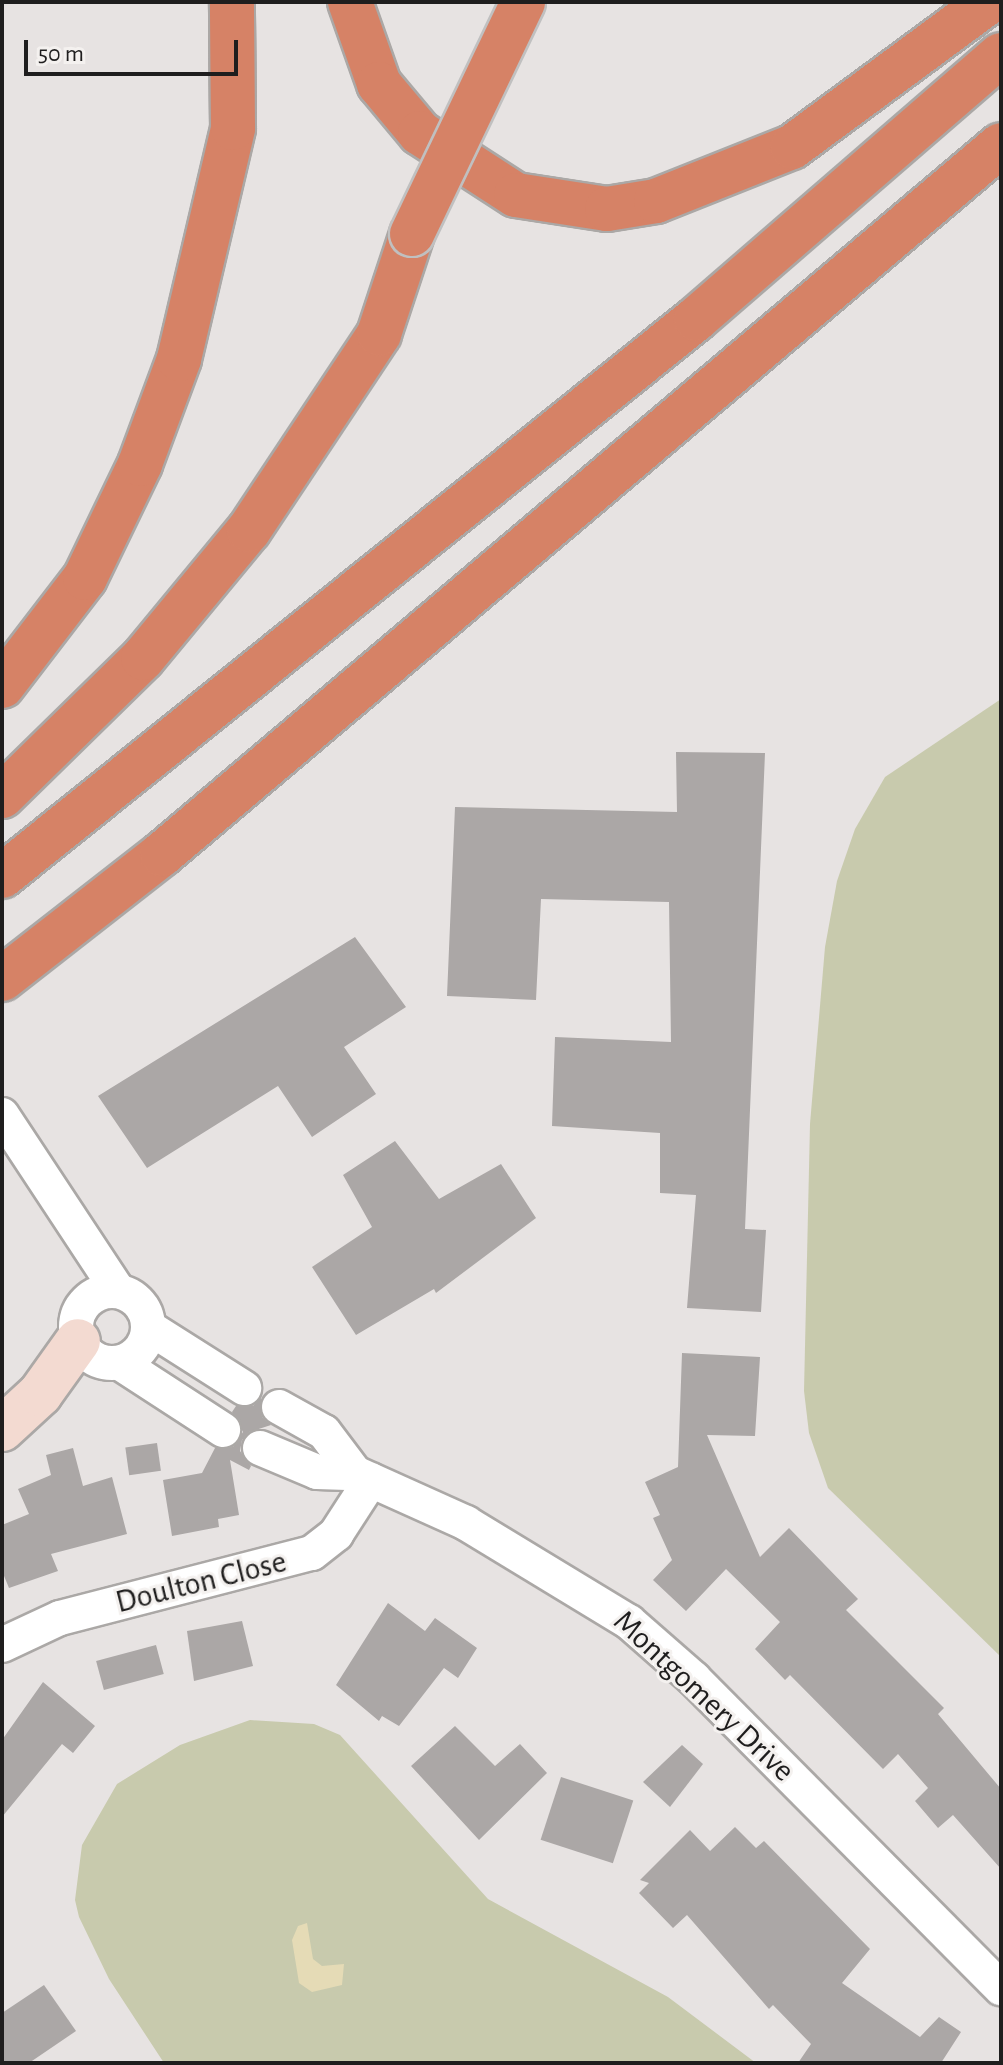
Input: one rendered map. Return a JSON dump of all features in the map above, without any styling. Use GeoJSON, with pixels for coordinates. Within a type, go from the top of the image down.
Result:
{"type":"FeatureCollection","features":[{"type":"Feature","properties":{"kind":"highway"},"geometry":{"type":"LineString","coordinates":[[2,686],[85,578],[140,464],[179,359],[233,128],[232,2]]}},
{"type":"Feature","properties":{"kind":"highway"},"geometry":{"type":"LineString","coordinates":[[350,2],[379,84],[420,133],[516,195],[607,209],[656,201],[792,147],[989,2]]}},
{"type":"Feature","properties":{"kind":"highway"},"geometry":{"type":"LineString","coordinates":[[2,796],[143,658],[249,530],[379,334],[412,234],[523,2]]}},
{"type":"Feature","properties":{"kind":"highway"},"geometry":{"type":"LineString","coordinates":[[2,876],[696,319],[1001,55]]}},
{"type":"Feature","properties":{"kind":"highway"},"geometry":{"type":"LineString","coordinates":[[2,979],[162,854],[1001,145]]}},
{"type":"Feature","properties":{"kind":"highway"},"geometry":{"type":"LineString","coordinates":[[734,373],[855,305],[1001,186]]}},
{"type":"Feature","properties":{"kind":"street"},"geometry":{"type":"LineString","coordinates":[[2,1115],[61,1211],[101,1331],[223,1430]]}},
{"type":"Feature","properties":{"kind":"street"},"geometry":{"type":"LineString","coordinates":[[2,1429],[101,1331],[140,1304],[148,1327],[140,1350],[101,1331]]}},
{"type":"Feature","properties":{"kind":"street"},"geometry":{"type":"LineString","coordinates":[[148,1327],[244,1388]]}},
{"type":"Feature","properties":{"kind":"street","name":"Montgomery Drive"},"geometry":{"type":"LineString","coordinates":[[279,1407],[324,1432],[363,1476]]}},
{"type":"Feature","properties":{"kind":"street","name":"Montgomery Drive"},"geometry":{"type":"LineString","coordinates":[[260,1448],[317,1472],[363,1476],[518,1550],[629,1622],[694,1679],[1001,1988]]}},
{"type":"Feature","properties":{"kind":"street","name":"Doulton Close"},"geometry":{"type":"LineString","coordinates":[[2,1645],[60,1618],[312,1553],[336,1534],[363,1476]]}},
{"type":"Feature","properties":{"kind":"green space"},"geometry":{"type":"Polygon","coordinates":[[[1001,699],[1001,1657],[828,1488],[809,1433],[804,1391],[810,1124],[825,947],[837,881],[855,829],[885,777],[1001,699]]]}},
{"type":"Feature","properties":{"kind":"green space"},"geometry":{"type":"Polygon","coordinates":[[[250,1720],[314,1724],[340,1735],[488,1899],[668,1997],[756,2063],[164,2063],[109,1979],[79,1917],[75,1900],[82,1845],[117,1784],[180,1745],[250,1720]]]}},
{"type":"Feature","properties":{"kind":"sand"},"geometry":{"type":"Polygon","coordinates":[[[307,1923],[313,1959],[322,1966],[344,1964],[342,1985],[312,1992],[299,1983],[292,1940],[298,1926],[307,1923]]]}},
{"type":"Feature","properties":{"kind":"building"},"geometry":{"type":"Polygon","coordinates":[[[676,752],[765,753],[745,1229],[766,1230],[761,1312],[687,1308],[696,1195],[660,1193],[660,1133],[552,1126],[555,1037],[671,1042],[669,902],[541,899],[536,1000],[447,996],[455,807],[677,812],[676,752]]]}},
{"type":"Feature","properties":{"kind":"building"},"geometry":{"type":"Polygon","coordinates":[[[355,937],[406,1007],[344,1047],[376,1094],[312,1137],[278,1086],[147,1168],[98,1096],[355,937]]]}},
{"type":"Feature","properties":{"kind":"building"},"geometry":{"type":"Polygon","coordinates":[[[395,1141],[439,1199],[501,1164],[536,1218],[436,1293],[434,1289],[356,1335],[312,1267],[372,1227],[343,1175],[395,1141]]]}},
{"type":"Feature","properties":{"kind":"building"},"geometry":{"type":"Polygon","coordinates":[[[682,1353],[760,1357],[755,1436],[707,1435],[760,1557],[789,1528],[858,1599],[846,1610],[944,1708],[938,1714],[1001,1789],[1001,1869],[953,1815],[938,1828],[915,1801],[928,1788],[898,1754],[883,1769],[790,1675],[785,1680],[755,1649],[780,1622],[726,1569],[686,1611],[653,1580],[672,1560],[653,1518],[660,1515],[645,1482],[678,1467],[682,1353]]]}},
{"type":"Feature","properties":{"kind":"building"},"geometry":{"type":"Polygon","coordinates":[[[261,1398],[262,1417],[271,1425],[249,1432],[242,1440],[240,1451],[251,1466],[249,1470],[230,1460],[239,1515],[218,1519],[219,1527],[172,1536],[163,1480],[202,1473],[215,1448],[233,1447],[243,1432],[232,1412],[236,1406],[253,1406],[261,1398]]]}},
{"type":"Feature","properties":{"kind":"building"},"geometry":{"type":"Polygon","coordinates":[[[157,1443],[161,1471],[129,1475],[125,1447],[157,1443]]]}},
{"type":"Feature","properties":{"kind":"building"},"geometry":{"type":"Polygon","coordinates":[[[73,1448],[83,1486],[112,1477],[127,1534],[51,1554],[58,1571],[9,1588],[2,1571],[2,1525],[29,1514],[18,1489],[51,1475],[46,1455],[73,1448]]]}},
{"type":"Feature","properties":{"kind":"building"},"geometry":{"type":"Polygon","coordinates":[[[388,1603],[425,1631],[435,1618],[477,1648],[458,1678],[444,1668],[399,1726],[382,1716],[379,1721],[336,1685],[388,1603]]]}},
{"type":"Feature","properties":{"kind":"building"},"geometry":{"type":"Polygon","coordinates":[[[242,1621],[253,1666],[194,1681],[187,1631],[242,1621]]]}},
{"type":"Feature","properties":{"kind":"building"},"geometry":{"type":"Polygon","coordinates":[[[156,1645],[164,1674],[104,1690],[96,1661],[156,1645]]]}},
{"type":"Feature","properties":{"kind":"building"},"geometry":{"type":"Polygon","coordinates":[[[43,1682],[95,1726],[73,1753],[62,1744],[2,1817],[2,1740],[43,1682]]]}},
{"type":"Feature","properties":{"kind":"building"},"geometry":{"type":"Polygon","coordinates":[[[455,1726],[495,1766],[520,1744],[547,1773],[479,1840],[411,1766],[455,1726]]]}},
{"type":"Feature","properties":{"kind":"building"},"geometry":{"type":"Polygon","coordinates":[[[682,1745],[703,1764],[670,1807],[643,1782],[682,1745]]]}},
{"type":"Feature","properties":{"kind":"building"},"geometry":{"type":"Polygon","coordinates":[[[561,1777],[633,1800],[613,1863],[541,1840],[561,1777]]]}},
{"type":"Feature","properties":{"kind":"building"},"geometry":{"type":"Polygon","coordinates":[[[735,1827],[756,1848],[764,1841],[870,1949],[842,1983],[920,2037],[939,2017],[961,2032],[941,2063],[798,2063],[811,2044],[773,2005],[769,2009],[687,1915],[673,1928],[639,1893],[649,1883],[640,1880],[690,1830],[710,1851],[735,1827]]]}},
{"type":"Feature","properties":{"kind":"building"},"geometry":{"type":"Polygon","coordinates":[[[44,1985],[76,2031],[29,2063],[2,2063],[2,2013],[44,1985]]]}}]}
